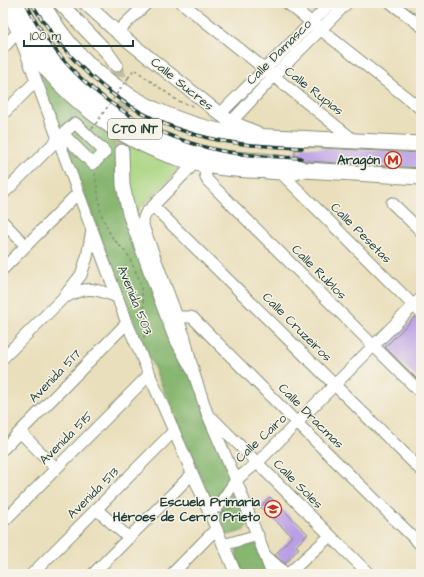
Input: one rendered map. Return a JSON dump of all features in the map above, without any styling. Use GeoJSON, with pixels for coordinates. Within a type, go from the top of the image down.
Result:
{"type":"FeatureCollection","features":[{"type":"Feature","properties":{"kind":"highway","name":"CTO INT"},"geometry":{"type":"LineString","coordinates":[[16,3],[37,39],[69,78],[102,107],[136,129],[164,142],[196,153],[229,159],[292,165],[304,170],[421,177]]}},
{"type":"Feature","properties":{"kind":"highway","name":"CTO INT"},"geometry":{"type":"LineString","coordinates":[[42,3],[57,28],[84,59],[113,85],[131,97],[171,118],[230,134],[421,144]]}},
{"type":"Feature","properties":{"kind":"main road","name":"CTO INT"},"geometry":{"type":"LineString","coordinates":[[4,3],[18,32],[39,63],[65,90],[93,114],[114,129],[142,144],[176,158],[199,165],[230,170],[292,174],[304,170]]}},
{"type":"Feature","properties":{"kind":"main road"},"geometry":{"type":"LineString","coordinates":[[60,3],[106,51],[116,65]]}},
{"type":"Feature","properties":{"kind":"main road","name":"Calle Sucres"},"geometry":{"type":"LineString","coordinates":[[85,3],[117,32],[220,114],[231,122],[268,137]]}},
{"type":"Feature","properties":{"kind":"main road"},"geometry":{"type":"LineString","coordinates":[[122,151],[123,184],[129,214],[174,335],[192,368]]}},
{"type":"Feature","properties":{"kind":"street"},"geometry":{"type":"LineString","coordinates":[[117,32],[147,3]]}},
{"type":"Feature","properties":{"kind":"street","name":"Calle Rupias"},"geometry":{"type":"LineString","coordinates":[[182,3],[355,141]]}},
{"type":"Feature","properties":{"kind":"street"},"geometry":{"type":"LineString","coordinates":[[287,3],[421,109]]}},
{"type":"Feature","properties":{"kind":"street","name":"Calle Damasco"},"geometry":{"type":"LineString","coordinates":[[231,122],[269,73],[312,22],[331,3]]}},
{"type":"Feature","properties":{"kind":"street","name":"Calle Damasco"},"geometry":{"type":"LineString","coordinates":[[220,114],[321,29],[347,3]]}},
{"type":"Feature","properties":{"kind":"street"},"geometry":{"type":"LineString","coordinates":[[391,3],[421,26]]}},
{"type":"Feature","properties":{"kind":"street"},"geometry":{"type":"LineString","coordinates":[[3,48],[18,32]]}},
{"type":"Feature","properties":{"kind":"street","name":"Avenida 503"},"geometry":{"type":"LineString","coordinates":[[18,32],[127,323],[174,431],[209,518],[216,529],[236,574]]}},
{"type":"Feature","properties":{"kind":"street"},"geometry":{"type":"LineString","coordinates":[[3,114],[36,81]]}},
{"type":"Feature","properties":{"kind":"street"},"geometry":{"type":"LineString","coordinates":[[3,194],[58,138]]}},
{"type":"Feature","properties":{"kind":"street"},"geometry":{"type":"LineString","coordinates":[[199,165],[153,206],[143,220],[143,226],[185,338],[192,368],[206,413],[236,480],[272,574]]}},
{"type":"Feature","properties":{"kind":"street","name":"Calle Rublos"},"geometry":{"type":"LineString","coordinates":[[199,165],[208,181],[373,347],[421,393]]}},
{"type":"Feature","properties":{"kind":"street","name":"Calle Pesetas"},"geometry":{"type":"LineString","coordinates":[[281,173],[418,305]]}},
{"type":"Feature","properties":{"kind":"street"},"geometry":{"type":"LineString","coordinates":[[3,269],[78,193]]}},
{"type":"Feature","properties":{"kind":"street"},"geometry":{"type":"LineString","coordinates":[[392,203],[421,231]]}},
{"type":"Feature","properties":{"kind":"street","name":"Calle Cruzeiros"},"geometry":{"type":"LineString","coordinates":[[153,206],[421,470]]}},
{"type":"Feature","properties":{"kind":"street"},"geometry":{"type":"LineString","coordinates":[[3,222],[26,246]]}},
{"type":"Feature","properties":{"kind":"street"},"geometry":{"type":"LineString","coordinates":[[3,358],[62,299],[81,275],[87,257],[92,230]]}},
{"type":"Feature","properties":{"kind":"street"},"geometry":{"type":"LineString","coordinates":[[62,299],[78,290],[85,289],[101,290],[117,297]]}},
{"type":"Feature","properties":{"kind":"street","name":"Calle Cairo"},"geometry":{"type":"LineString","coordinates":[[209,518],[236,480],[257,464],[373,347],[418,305]]}},
{"type":"Feature","properties":{"kind":"street","name":"Calle Dracmas"},"geometry":{"type":"LineString","coordinates":[[177,317],[194,318],[297,423],[421,544]]}},
{"type":"Feature","properties":{"kind":"street","name":"Avenida 517"},"geometry":{"type":"LineString","coordinates":[[3,449],[127,323]]}},
{"type":"Feature","properties":{"kind":"street","name":"Avenida 515"},"geometry":{"type":"LineString","coordinates":[[3,522],[150,374]]}},
{"type":"Feature","properties":{"kind":"street","name":"Calle Soles"},"geometry":{"type":"LineString","coordinates":[[206,413],[369,574]]}},
{"type":"Feature","properties":{"kind":"street","name":"Avenida 513"},"geometry":{"type":"LineString","coordinates":[[32,574],[174,431]]}},
{"type":"Feature","properties":{"kind":"street"},"geometry":{"type":"LineString","coordinates":[[20,432],[56,468]]}},
{"type":"Feature","properties":{"kind":"street"},"geometry":{"type":"LineString","coordinates":[[93,574],[192,474]]}},
{"type":"Feature","properties":{"kind":"street"},"geometry":{"type":"LineString","coordinates":[[96,509],[129,538]]}},
{"type":"Feature","properties":{"kind":"street"},"geometry":{"type":"LineString","coordinates":[[172,574],[216,529]]}},
{"type":"Feature","properties":{"kind":"street"},"geometry":{"type":"LineString","coordinates":[[223,545],[258,535]]}},
{"type":"Feature","properties":{"kind":"street"},"geometry":{"type":"LineString","coordinates":[[266,555],[287,574],[330,536]]}},
{"type":"Feature","properties":{"kind":"path"},"geometry":{"type":"LineString","coordinates":[[92,129],[134,69],[178,101],[199,108]]}},
{"type":"Feature","properties":{"kind":"path"},"geometry":{"type":"LineString","coordinates":[[93,164],[101,214],[112,236],[128,255],[139,279],[145,322],[144,343],[141,353]]}},
{"type":"Feature","properties":{"kind":"path"},"geometry":{"type":"LineString","coordinates":[[209,518],[253,500]]}},
{"type":"Feature","properties":{"kind":"path"},"geometry":{"type":"LineString","coordinates":[[3,571],[6,574]]}},
{"type":"Feature","properties":{"kind":"green space"},"geometry":{"type":"Polygon","coordinates":[[[40,72],[78,112],[115,139],[118,185],[231,480],[214,507],[115,277],[40,72]]]}},
{"type":"Feature","properties":{"kind":"green space"},"geometry":{"type":"Polygon","coordinates":[[[127,144],[181,167],[136,212],[130,187],[127,144]]]}},
{"type":"Feature","properties":{"kind":"green space"},"geometry":{"type":"Polygon","coordinates":[[[234,487],[247,525],[245,530],[227,535],[219,514],[234,487]]]}},
{"type":"Feature","properties":{"kind":"green space"},"geometry":{"type":"Polygon","coordinates":[[[252,541],[256,543],[267,574],[244,574],[239,564],[236,553],[238,546],[252,541]]]}},
{"type":"Feature","properties":{"kind":"building"},"geometry":{"type":"Polygon","coordinates":[[[302,147],[421,153],[421,168],[306,161],[301,159],[301,156],[295,156],[295,150],[302,150],[302,147]]]}},
{"type":"Feature","properties":{"kind":"building"},"geometry":{"type":"Polygon","coordinates":[[[415,317],[421,323],[421,383],[385,347],[415,317]]]}},
{"type":"Feature","properties":{"kind":"building"},"geometry":{"type":"Polygon","coordinates":[[[270,497],[308,534],[296,546],[299,548],[285,564],[275,555],[292,536],[260,507],[270,497]]]}},
{"type":"Feature","properties":{"kind":"tunnel"},"geometry":{"type":"LineString","coordinates":[[116,65],[122,85],[123,96],[122,151]]}},
{"type":"Feature","properties":{"kind":"railway"},"geometry":{"type":"LineString","coordinates":[[26,3],[42,31],[61,57],[83,80],[107,100],[133,117],[161,132],[191,143],[222,151],[271,157],[301,158]]}},
{"type":"Feature","properties":{"kind":"railway"},"geometry":{"type":"LineString","coordinates":[[32,4],[69,54],[112,94],[137,110],[164,124],[192,134],[233,143],[302,148]]}},
{"type":"Feature","properties":{"kind":"place","name":"Aragón"},"geometry":{"type":"Point","coordinates":[393,160]}},
{"type":"Feature","properties":{"kind":"place","name":"Escuela Primaria Héroes de Cerro Prieto"},"geometry":{"type":"Point","coordinates":[273,509]}}]}
